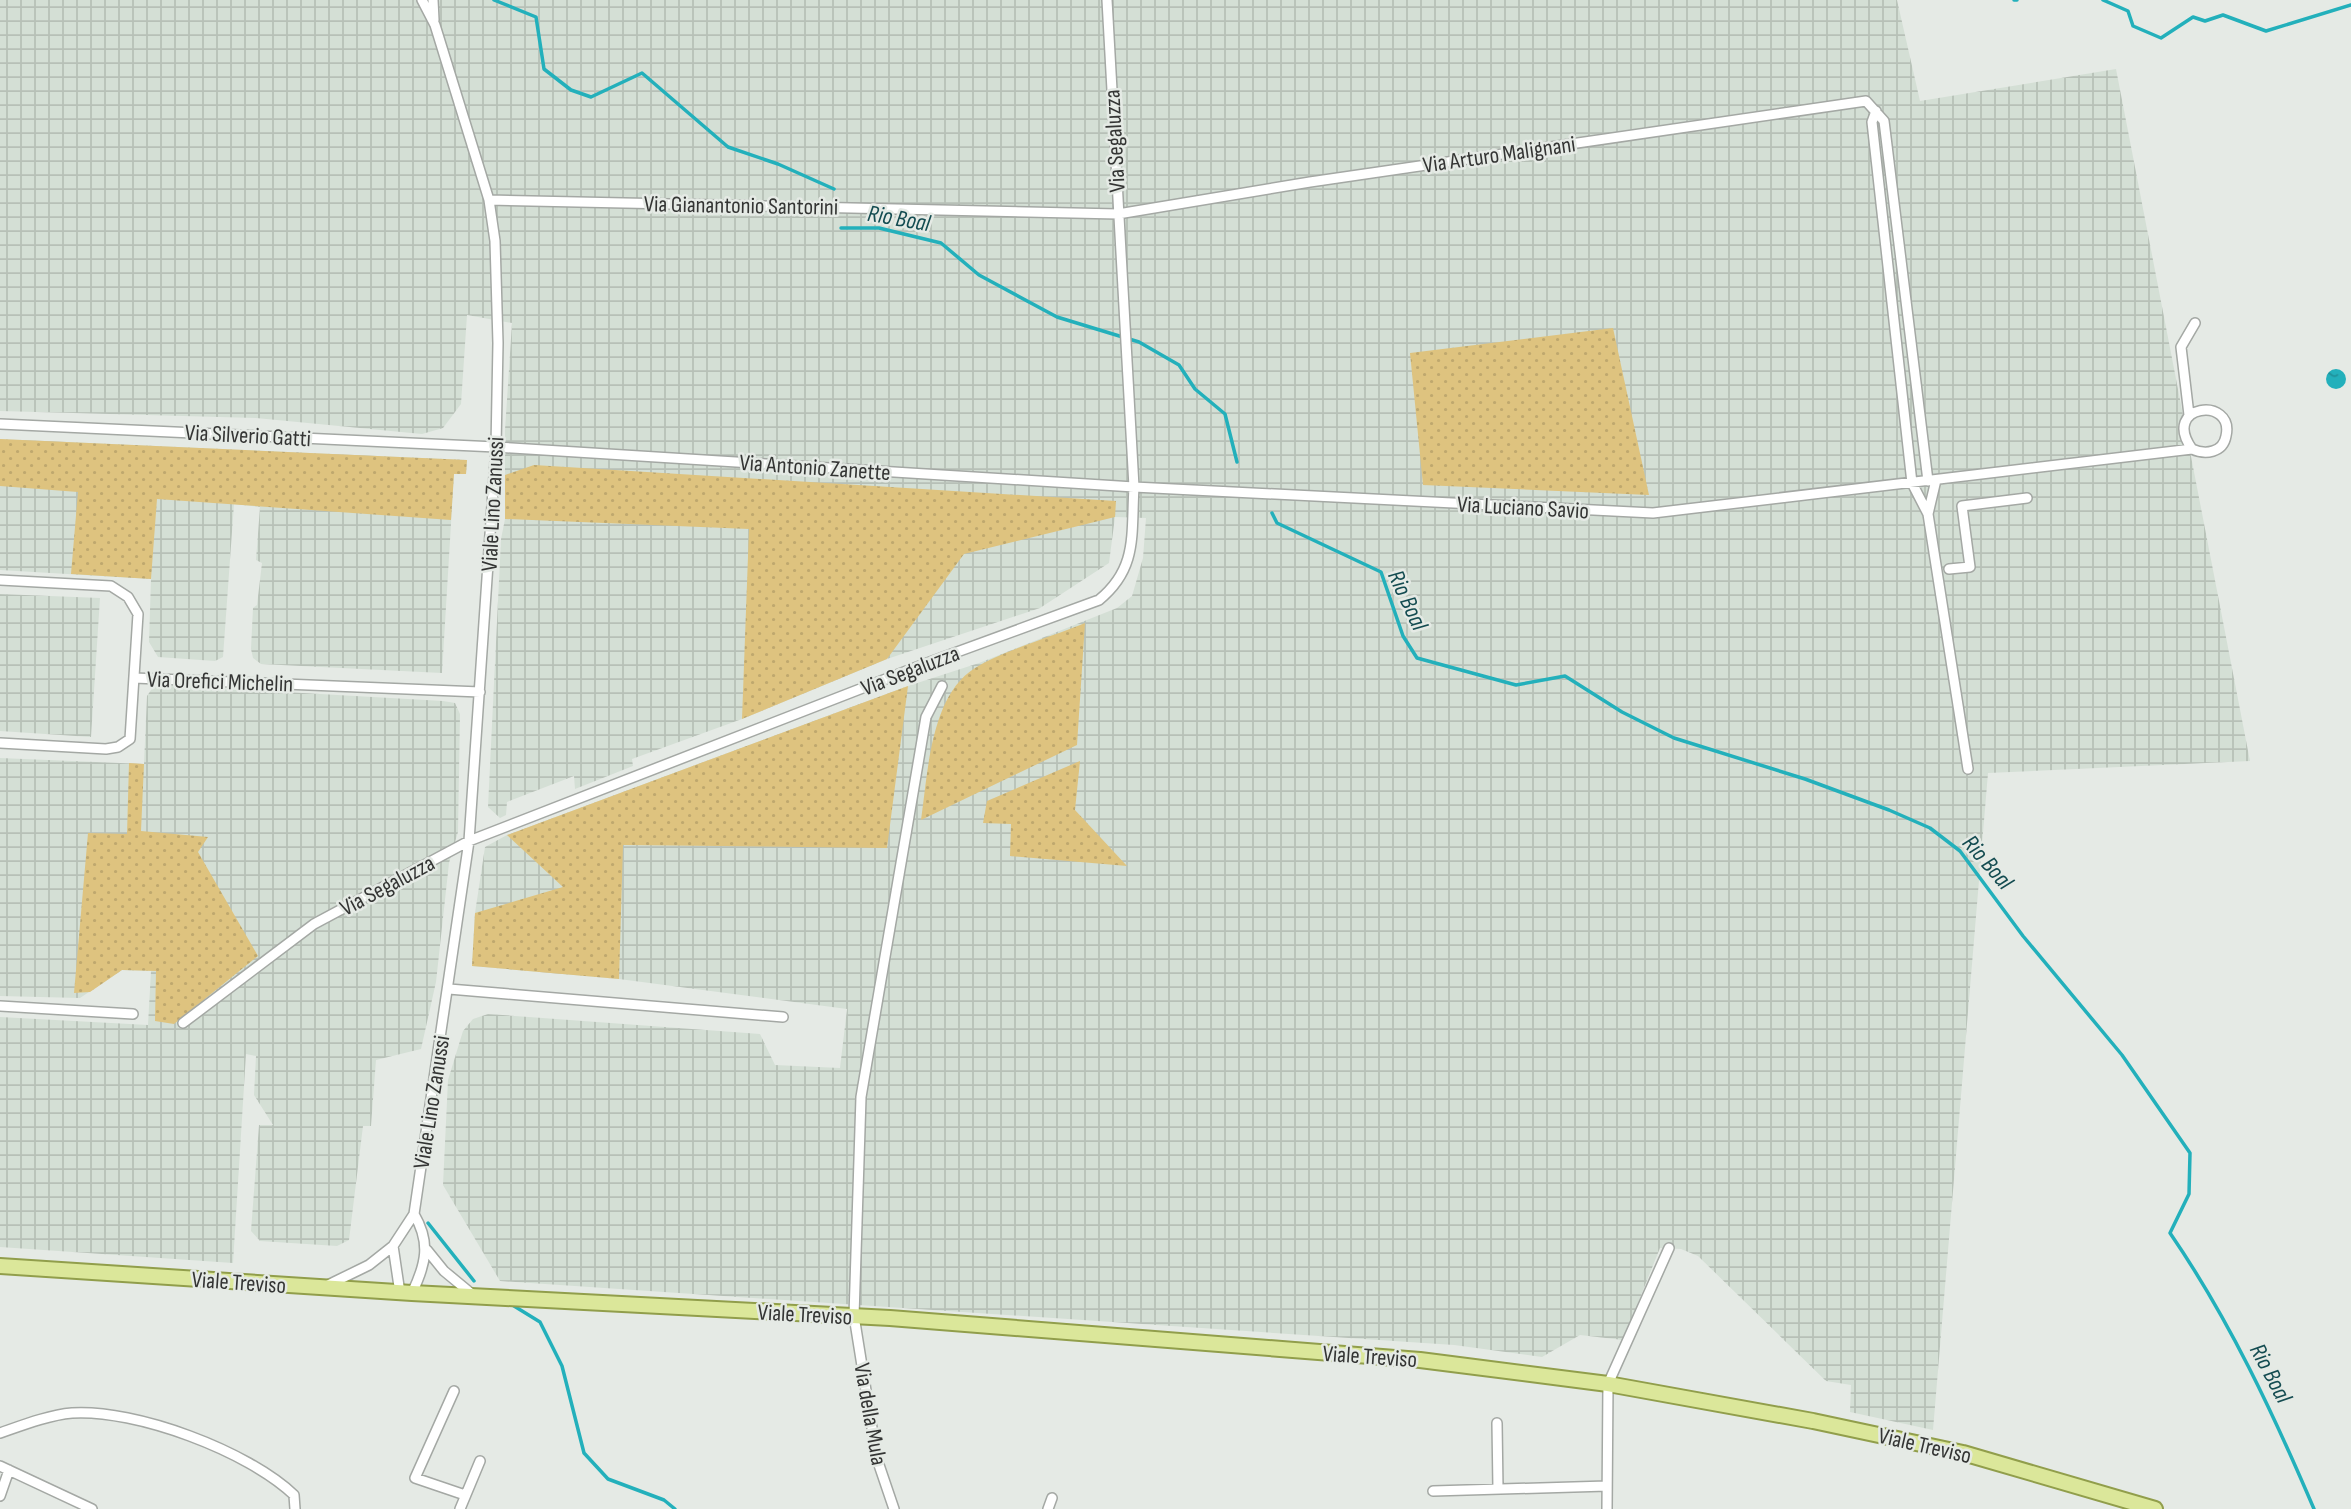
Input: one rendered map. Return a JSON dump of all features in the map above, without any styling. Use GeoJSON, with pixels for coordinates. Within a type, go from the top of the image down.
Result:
{"type":"FeatureCollection","features":[{"type":"Feature","properties":{"kind":"main road","name":"Viale Treviso"},"geometry":{"type":"LineString","coordinates":[[0,1266],[406,1293],[854,1316],[1420,1360],[1608,1384],[1963,1453],[2155,1509]]}},
{"type":"Feature","properties":{"kind":"street","name":"Viale Lino Zanussi"},"geometry":{"type":"LineString","coordinates":[[324,1287],[369,1265],[393,1246],[414,1214],[469,841],[496,447],[499,343],[495,241],[489,200],[435,25],[422,0]]}},
{"type":"Feature","properties":{"kind":"street","name":"Viale Lino Zanussi"},"geometry":{"type":"LineString","coordinates":[[433,0],[435,25]]}},
{"type":"Feature","properties":{"kind":"street","name":"Via Segaluzza"},"geometry":{"type":"LineString","coordinates":[[183,1023],[314,924],[469,841],[927,663],[1098,600],[1118,584],[1130,560],[1134,487],[1107,0]]}},
{"type":"Feature","properties":{"kind":"street","name":"Via Arturo Malignani"},"geometry":{"type":"LineString","coordinates":[[1118,214],[1310,182],[1866,101],[1876,111]]}},
{"type":"Feature","properties":{"kind":"street"},"geometry":{"type":"LineString","coordinates":[[1928,514],[1912,483],[1871,122],[1876,111],[1884,121],[1932,480],[1928,514],[1968,769]]}},
{"type":"Feature","properties":{"kind":"street","name":"Via Gianantonio Santorini"},"geometry":{"type":"LineString","coordinates":[[489,200],[1118,214]]}},
{"type":"Feature","properties":{"kind":"street"},"geometry":{"type":"LineString","coordinates":[[2192,449],[2184,438],[2184,424],[2189,415],[2181,347],[2195,323]]}},
{"type":"Feature","properties":{"kind":"street","name":"Via Luciano Savio"},"geometry":{"type":"LineString","coordinates":[[1134,487],[1653,513],[2192,449],[2201,453],[2214,451],[2223,444],[2227,435],[2226,424],[2211,410],[2199,410],[2189,415]]}},
{"type":"Feature","properties":{"kind":"street","name":"Via Silverio Gatti"},"geometry":{"type":"LineString","coordinates":[[0,424],[496,447]]}},
{"type":"Feature","properties":{"kind":"street"},"geometry":{"type":"LineString","coordinates":[[2168,452],[2184,438]]}},
{"type":"Feature","properties":{"kind":"street","name":"Via Antonio Zanette"},"geometry":{"type":"LineString","coordinates":[[496,447],[1134,487]]}},
{"type":"Feature","properties":{"kind":"street"},"geometry":{"type":"LineString","coordinates":[[1949,569],[1970,567],[1962,506],[2027,498]]}},
{"type":"Feature","properties":{"kind":"street","name":"Via Orefici Michelin"},"geometry":{"type":"LineString","coordinates":[[0,580],[111,586],[128,597],[138,614],[134,678],[480,692]]}},
{"type":"Feature","properties":{"kind":"street"},"geometry":{"type":"LineString","coordinates":[[0,743],[106,749],[118,747],[130,739],[134,678]]}},
{"type":"Feature","properties":{"kind":"street","name":"Via della Mula"},"geometry":{"type":"LineString","coordinates":[[894,1509],[877,1459],[854,1316],[861,1097],[926,717],[942,686]]}},
{"type":"Feature","properties":{"kind":"street"},"geometry":{"type":"LineString","coordinates":[[449,989],[783,1017]]}},
{"type":"Feature","properties":{"kind":"street"},"geometry":{"type":"LineString","coordinates":[[0,1006],[133,1014]]}},
{"type":"Feature","properties":{"kind":"street","name":"Viale Lino Zanussi"},"geometry":{"type":"LineString","coordinates":[[414,1214],[422,1228],[427,1250],[444,1271],[475,1297]]}},
{"type":"Feature","properties":{"kind":"street"},"geometry":{"type":"LineString","coordinates":[[393,1246],[406,1293]]}},
{"type":"Feature","properties":{"kind":"street"},"geometry":{"type":"LineString","coordinates":[[1607,1509],[1608,1384],[1669,1248]]}},
{"type":"Feature","properties":{"kind":"street"},"geometry":{"type":"LineString","coordinates":[[406,1293],[423,1271],[427,1250]]}},
{"type":"Feature","properties":{"kind":"street"},"geometry":{"type":"LineString","coordinates":[[454,1391],[415,1478],[465,1495]]}},
{"type":"Feature","properties":{"kind":"street"},"geometry":{"type":"LineString","coordinates":[[0,1433],[71,1413],[106,1415],[197,1438],[280,1481],[294,1495],[295,1509]]}},
{"type":"Feature","properties":{"kind":"street"},"geometry":{"type":"LineString","coordinates":[[1497,1423],[1498,1489]]}},
{"type":"Feature","properties":{"kind":"street"},"geometry":{"type":"LineString","coordinates":[[460,1509],[480,1461]]}},
{"type":"Feature","properties":{"kind":"street"},"geometry":{"type":"LineString","coordinates":[[0,1496],[5,1468],[92,1509]]}},
{"type":"Feature","properties":{"kind":"street"},"geometry":{"type":"LineString","coordinates":[[1433,1491],[1607,1486]]}},
{"type":"Feature","properties":{"kind":"street"},"geometry":{"type":"LineString","coordinates":[[1048,1509],[1052,1498]]}},
{"type":"Feature","properties":{"kind":"shaded area"},"geometry":{"type":"Polygon","coordinates":[[[0,0],[1897,0],[1920,101],[2116,69],[2250,761],[1988,773],[1933,1430],[1850,1412],[1851,1385],[1826,1381],[1698,1256],[1681,1249],[1660,1248],[1623,1340],[1580,1335],[1542,1357],[1454,1345],[500,1281],[443,1185],[448,1080],[463,1031],[473,1019],[488,1014],[760,1034],[775,1065],[840,1068],[847,1009],[619,979],[472,966],[475,913],[485,847],[507,835],[908,686],[979,663],[1117,608],[1132,596],[1143,558],[1146,518],[1115,517],[1109,563],[1040,608],[887,659],[742,719],[632,759],[633,766],[575,789],[574,776],[507,802],[506,815],[500,818],[488,807],[501,539],[505,519],[505,430],[512,323],[467,315],[461,404],[443,428],[422,434],[256,418],[0,411],[0,0]]]}},
{"type":"Feature","properties":{"kind":"shaded area"},"geometry":{"type":"Polygon","coordinates":[[[1613,328],[1649,495],[1423,485],[1410,353],[1613,328]]]}},
{"type":"Feature","properties":{"kind":"shaded area"},"geometry":{"type":"Polygon","coordinates":[[[0,439],[467,460],[466,474],[454,474],[442,673],[261,664],[253,658],[253,608],[257,605],[262,563],[256,560],[260,507],[234,504],[223,657],[215,661],[158,657],[149,642],[151,579],[0,570],[0,439]]]}},
{"type":"Feature","properties":{"kind":"shaded area"},"geometry":{"type":"Polygon","coordinates":[[[0,439],[467,460],[466,474],[454,474],[451,520],[157,499],[151,579],[71,574],[78,492],[0,486],[0,439]]]}},
{"type":"Feature","properties":{"kind":"shaded area"},"geometry":{"type":"Polygon","coordinates":[[[534,465],[1116,501],[1115,517],[964,554],[887,659],[742,719],[749,529],[505,519],[505,475],[534,465]]]}},
{"type":"Feature","properties":{"kind":"shaded area"},"geometry":{"type":"Polygon","coordinates":[[[0,594],[100,598],[91,737],[0,731],[0,594]]]}},
{"type":"Feature","properties":{"kind":"shaded area"},"geometry":{"type":"Polygon","coordinates":[[[1085,623],[1077,745],[921,820],[934,737],[940,716],[960,681],[975,668],[999,656],[1085,623]]]}},
{"type":"Feature","properties":{"kind":"shaded area"},"geometry":{"type":"Polygon","coordinates":[[[162,685],[443,701],[455,703],[460,714],[458,832],[449,863],[436,982],[421,1049],[376,1060],[371,1126],[363,1126],[349,1240],[337,1246],[260,1241],[251,1231],[259,1125],[273,1125],[254,1095],[256,1056],[246,1054],[233,1263],[0,1247],[0,1017],[148,1025],[151,971],[122,970],[80,998],[0,996],[0,758],[144,764],[147,696],[153,687],[162,685]]]}},
{"type":"Feature","properties":{"kind":"shaded area"},"geometry":{"type":"Polygon","coordinates":[[[908,686],[887,848],[623,845],[619,979],[472,966],[475,913],[563,887],[507,835],[908,686]]]}},
{"type":"Feature","properties":{"kind":"shaded area"},"geometry":{"type":"Polygon","coordinates":[[[1080,761],[1075,810],[1127,866],[1010,856],[1011,824],[983,823],[987,801],[1080,761]]]}},
{"type":"Feature","properties":{"kind":"shaded area"},"geometry":{"type":"Polygon","coordinates":[[[129,763],[144,764],[141,831],[208,837],[198,852],[258,956],[174,1024],[155,1021],[156,971],[122,970],[90,992],[74,993],[88,833],[127,834],[129,763]]]}},
{"type":"Feature","properties":{"kind":"water"},"geometry":{"type":"Polygon","coordinates":[[[2336,369],[2343,372],[2346,379],[2343,386],[2336,389],[2329,386],[2326,379],[2329,372],[2336,369]]]}},
{"type":"Feature","properties":{"kind":"waterway","name":"Rio Boal"},"geometry":{"type":"LineString","coordinates":[[494,0],[536,17],[544,69],[571,90],[591,97],[642,73],[728,147],[778,164],[834,189]]}},
{"type":"Feature","properties":{"kind":"waterway"},"geometry":{"type":"LineString","coordinates":[[2103,0],[2128,11],[2133,26],[2161,38],[2193,17],[2205,21],[2223,15],[2266,31],[2351,5]]}},
{"type":"Feature","properties":{"kind":"waterway","name":"Rio Boal"},"geometry":{"type":"LineString","coordinates":[[841,228],[879,228],[941,243],[979,275],[1057,317],[1139,342],[1179,365],[1195,389],[1225,414],[1237,462]]}},
{"type":"Feature","properties":{"kind":"waterway","name":"Rio Boal"},"geometry":{"type":"LineString","coordinates":[[1272,513],[1277,523],[1381,572],[1403,636],[1417,658],[1516,685],[1565,676],[1622,712],[1674,738],[1805,779],[1889,810],[1930,828],[1960,851],[2023,936],[2122,1055],[2190,1153],[2189,1194],[2170,1233],[2212,1299],[2249,1367],[2314,1509]]}},
{"type":"Feature","properties":{"kind":"waterway"},"geometry":{"type":"LineString","coordinates":[[428,1223],[474,1281]]}},
{"type":"Feature","properties":{"kind":"waterway"},"geometry":{"type":"LineString","coordinates":[[514,1306],[540,1322],[562,1366],[584,1453],[608,1479],[664,1500],[675,1509]]}}]}
